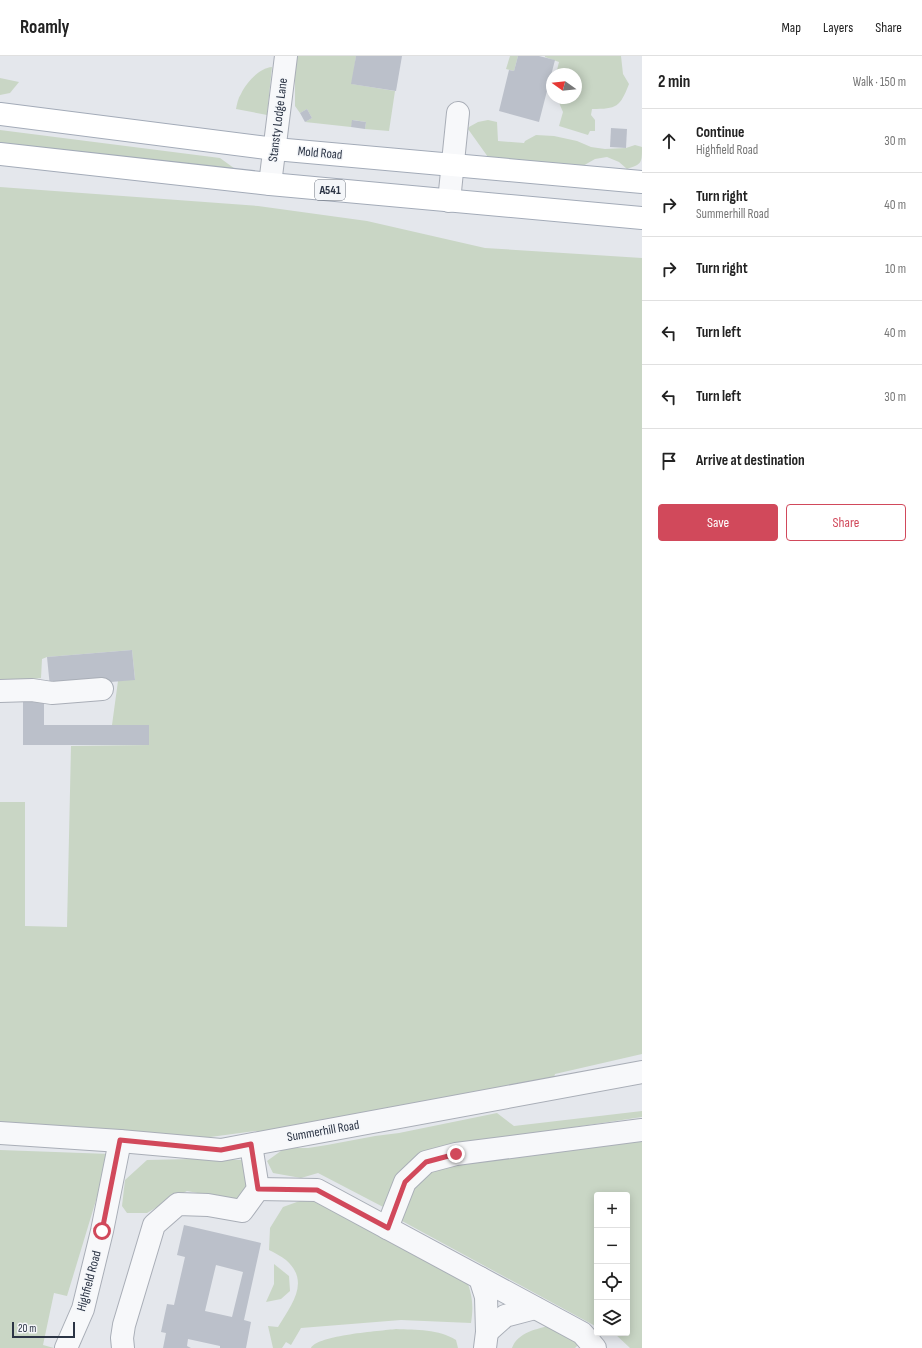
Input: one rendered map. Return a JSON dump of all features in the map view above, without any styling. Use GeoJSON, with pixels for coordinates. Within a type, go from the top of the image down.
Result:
{"type":"FeatureCollection","features":[{"type":"Feature","properties":{"kind":"main road","name":"Mold Road"},"geometry":{"type":"LineString","coordinates":[[0,114],[275,149],[642,182]]}},
{"type":"Feature","properties":{"kind":"main road","name":"A541"},"geometry":{"type":"LineString","coordinates":[[0,154],[270,184],[642,218]]}},
{"type":"Feature","properties":{"kind":"street","name":"Stansty Lodge Lane"},"geometry":{"type":"LineString","coordinates":[[270,184],[286,56]]}},
{"type":"Feature","properties":{"kind":"street"},"geometry":{"type":"LineString","coordinates":[[449,201],[458,113]]}},
{"type":"Feature","properties":{"kind":"street"},"geometry":{"type":"LineString","coordinates":[[0,691],[32,690],[52,693],[102,689]]}},
{"type":"Feature","properties":{"kind":"street","name":"Summerhill Road"},"geometry":{"type":"LineString","coordinates":[[0,1133],[120,1140],[221,1150],[642,1072]]}},
{"type":"Feature","properties":{"kind":"street"},"geometry":{"type":"LineString","coordinates":[[388,1228],[405,1182],[426,1162],[456,1154],[642,1130]]}},
{"type":"Feature","properties":{"kind":"street","name":"Highfield Road"},"geometry":{"type":"LineString","coordinates":[[66,1348],[83,1310],[102,1231],[120,1140]]}},
{"type":"Feature","properties":{"kind":"street"},"geometry":{"type":"LineString","coordinates":[[123,1348],[122,1338],[124,1325],[154,1225],[178,1204],[208,1206],[242,1211],[258,1189],[251,1144]]}},
{"type":"Feature","properties":{"kind":"street"},"geometry":{"type":"LineString","coordinates":[[258,1189],[317,1190],[582,1334],[595,1348]]}},
{"type":"Feature","properties":{"kind":"street"},"geometry":{"type":"LineString","coordinates":[[480,1278],[486,1297],[486,1340]]}},
{"type":"Feature","properties":{"kind":"street"},"geometry":{"type":"LineString","coordinates":[[486,1340],[505,1316],[535,1308]]}},
{"type":"Feature","properties":{"kind":"green space"},"geometry":{"type":"Polygon","coordinates":[[[297,56],[356,56],[352,84],[395,91],[389,131],[365,129],[366,122],[353,120],[351,127],[305,122],[312,118],[307,109],[300,113],[295,106],[295,64],[297,56]]]}},
{"type":"Feature","properties":{"kind":"green space"},"geometry":{"type":"Polygon","coordinates":[[[510,56],[518,56],[514,71],[506,69],[510,56]]]}},
{"type":"Feature","properties":{"kind":"green space"},"geometry":{"type":"Polygon","coordinates":[[[621,56],[623,74],[629,84],[623,98],[616,105],[607,108],[592,109],[591,115],[595,120],[595,131],[590,131],[588,135],[559,126],[563,112],[560,104],[582,104],[582,68],[558,68],[559,62],[545,57],[621,56]]]}},
{"type":"Feature","properties":{"kind":"green space"},"geometry":{"type":"Polygon","coordinates":[[[272,67],[267,115],[236,109],[239,97],[250,81],[262,70],[272,67]]]}},
{"type":"Feature","properties":{"kind":"green space"},"geometry":{"type":"Polygon","coordinates":[[[0,78],[19,82],[10,93],[0,95],[0,78]]]}},
{"type":"Feature","properties":{"kind":"green space"},"geometry":{"type":"Polygon","coordinates":[[[488,120],[497,122],[498,141],[524,143],[536,135],[554,136],[577,141],[591,147],[605,149],[626,148],[635,145],[642,147],[642,156],[640,162],[636,166],[627,169],[619,162],[607,157],[595,159],[581,167],[494,161],[488,157],[468,129],[478,122],[488,120]]]}},
{"type":"Feature","properties":{"kind":"green space"},"geometry":{"type":"Polygon","coordinates":[[[0,130],[220,158],[242,174],[0,146],[0,130]]]}},
{"type":"Feature","properties":{"kind":"green space"},"geometry":{"type":"Polygon","coordinates":[[[0,187],[258,206],[367,221],[485,248],[642,258],[642,1054],[555,1074],[549,1096],[308,1143],[255,1131],[188,1140],[0,1128],[0,802],[25,802],[25,926],[67,927],[71,746],[149,745],[149,725],[112,725],[118,681],[135,679],[132,650],[47,657],[42,659],[41,678],[0,683],[0,187]]]}},
{"type":"Feature","properties":{"kind":"green space"},"geometry":{"type":"Polygon","coordinates":[[[642,1111],[642,1117],[455,1145],[387,1209],[318,1173],[301,1178],[273,1173],[267,1161],[285,1148],[308,1148],[327,1145],[399,1133],[497,1113],[514,1126],[642,1111]]]}},
{"type":"Feature","properties":{"kind":"green space"},"geometry":{"type":"Polygon","coordinates":[[[642,1137],[642,1348],[630,1348],[617,1336],[630,1336],[630,1192],[594,1192],[594,1325],[402,1221],[406,1201],[416,1182],[430,1167],[642,1137]]]}},
{"type":"Feature","properties":{"kind":"green space"},"geometry":{"type":"Polygon","coordinates":[[[0,1150],[110,1154],[67,1296],[54,1293],[43,1345],[54,1348],[0,1348],[0,1150]]]}},
{"type":"Feature","properties":{"kind":"green space"},"geometry":{"type":"Polygon","coordinates":[[[147,1160],[242,1160],[247,1188],[238,1206],[219,1197],[187,1191],[147,1213],[127,1213],[122,1206],[125,1180],[147,1160]]]}},
{"type":"Feature","properties":{"kind":"green space"},"geometry":{"type":"Polygon","coordinates":[[[308,1198],[335,1208],[465,1276],[472,1299],[471,1323],[401,1320],[301,1328],[291,1345],[286,1342],[282,1348],[273,1348],[268,1326],[278,1327],[293,1302],[298,1285],[297,1277],[293,1268],[286,1260],[269,1250],[270,1228],[283,1207],[308,1198]]]}},
{"type":"Feature","properties":{"kind":"green space"},"geometry":{"type":"Polygon","coordinates":[[[274,1264],[289,1276],[290,1291],[281,1299],[266,1302],[274,1284],[274,1264]]]}},
{"type":"Feature","properties":{"kind":"green space"},"geometry":{"type":"Polygon","coordinates":[[[552,1325],[581,1342],[575,1348],[512,1348],[523,1335],[552,1325]]]}},
{"type":"Feature","properties":{"kind":"green space"},"geometry":{"type":"Polygon","coordinates":[[[396,1329],[435,1332],[449,1336],[456,1340],[458,1348],[311,1348],[325,1340],[337,1337],[364,1332],[396,1329]]]}},
{"type":"Feature","properties":{"kind":"building"},"geometry":{"type":"Polygon","coordinates":[[[356,56],[402,56],[396,91],[351,84],[356,56]]]}},
{"type":"Feature","properties":{"kind":"building"},"geometry":{"type":"Polygon","coordinates":[[[518,56],[539,56],[555,60],[553,68],[546,68],[546,95],[539,122],[499,111],[509,70],[514,71],[518,56]]]}},
{"type":"Feature","properties":{"kind":"building"},"geometry":{"type":"Polygon","coordinates":[[[307,109],[312,118],[305,122],[300,113],[307,109]]]}},
{"type":"Feature","properties":{"kind":"building"},"geometry":{"type":"Polygon","coordinates":[[[352,120],[366,122],[365,129],[351,127],[352,120]]]}},
{"type":"Feature","properties":{"kind":"building"},"geometry":{"type":"Polygon","coordinates":[[[611,128],[627,129],[626,148],[610,147],[611,128]]]}},
{"type":"Feature","properties":{"kind":"building"},"geometry":{"type":"Polygon","coordinates":[[[132,650],[135,680],[50,687],[47,657],[132,650]]]}},
{"type":"Feature","properties":{"kind":"building"},"geometry":{"type":"Polygon","coordinates":[[[23,698],[44,698],[44,725],[149,725],[149,745],[23,745],[23,698]]]}},
{"type":"Feature","properties":{"kind":"building"},"geometry":{"type":"Polygon","coordinates":[[[184,1225],[261,1243],[244,1320],[251,1322],[246,1348],[220,1348],[220,1346],[188,1339],[187,1346],[191,1348],[163,1348],[166,1333],[161,1332],[167,1304],[174,1305],[185,1257],[177,1255],[184,1225]],[[216,1265],[205,1311],[232,1317],[243,1272],[216,1265]]]}},
{"type":"Feature","properties":{"kind":"route"},"geometry":{"type":"LineString","coordinates":[[102,1231],[120,1140],[221,1150],[251,1144],[258,1189],[317,1190],[388,1228],[405,1182],[426,1162],[456,1154]]}}]}
